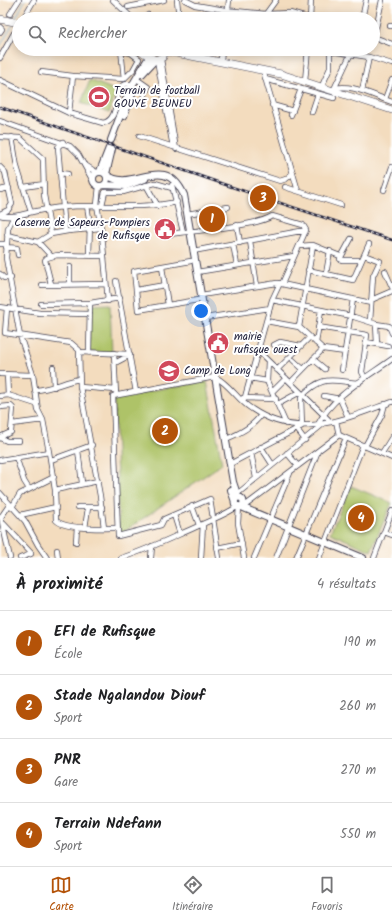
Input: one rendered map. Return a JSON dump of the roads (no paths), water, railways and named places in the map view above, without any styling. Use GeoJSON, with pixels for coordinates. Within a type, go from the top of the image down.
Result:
{"type":"FeatureCollection","features":[{"type":"Feature","properties":{"kind":"highway"},"geometry":{"type":"LineString","coordinates":[[0,19],[12,20]]}},
{"type":"Feature","properties":{"kind":"highway"},"geometry":{"type":"LineString","coordinates":[[193,56],[305,80],[333,88],[392,110]]}},
{"type":"Feature","properties":{"kind":"highway"},"geometry":{"type":"LineString","coordinates":[[155,57],[181,58],[307,86],[392,115]]}},
{"type":"Feature","properties":{"kind":"main road"},"geometry":{"type":"LineString","coordinates":[[155,57],[138,80],[113,140],[132,84],[155,57]]}},
{"type":"Feature","properties":{"kind":"main road"},"geometry":{"type":"LineString","coordinates":[[102,173],[110,148]]}},
{"type":"Feature","properties":{"kind":"main road"},"geometry":{"type":"LineString","coordinates":[[101,186],[108,181],[102,173]]}},
{"type":"Feature","properties":{"kind":"main road"},"geometry":{"type":"LineString","coordinates":[[239,503],[213,378],[205,318],[199,297],[197,272],[193,251],[186,231],[187,214],[182,191],[169,178],[153,174],[125,181],[116,180],[102,173],[94,175],[93,181],[101,186],[126,186],[152,178],[164,180],[172,186],[181,198],[186,231],[191,261],[199,297],[213,378],[228,473],[239,503],[256,514],[364,558]]}},
{"type":"Feature","properties":{"kind":"street"},"geometry":{"type":"LineString","coordinates":[[17,12],[19,0]]}},
{"type":"Feature","properties":{"kind":"street"},"geometry":{"type":"LineString","coordinates":[[24,12],[34,0]]}},
{"type":"Feature","properties":{"kind":"street"},"geometry":{"type":"LineString","coordinates":[[113,0],[127,9],[129,12]]}},
{"type":"Feature","properties":{"kind":"street"},"geometry":{"type":"LineString","coordinates":[[127,9],[131,0]]}},
{"type":"Feature","properties":{"kind":"street"},"geometry":{"type":"LineString","coordinates":[[127,9],[148,1],[164,0]]}},
{"type":"Feature","properties":{"kind":"street"},"geometry":{"type":"LineString","coordinates":[[177,0],[178,12]]}},
{"type":"Feature","properties":{"kind":"street"},"geometry":{"type":"LineString","coordinates":[[185,0],[195,5],[246,12]]}},
{"type":"Feature","properties":{"kind":"street"},"geometry":{"type":"LineString","coordinates":[[227,10],[229,0]]}},
{"type":"Feature","properties":{"kind":"street"},"geometry":{"type":"LineString","coordinates":[[267,12],[276,0]]}},
{"type":"Feature","properties":{"kind":"street"},"geometry":{"type":"LineString","coordinates":[[310,12],[311,0]]}},
{"type":"Feature","properties":{"kind":"street"},"geometry":{"type":"LineString","coordinates":[[363,12],[366,0]]}},
{"type":"Feature","properties":{"kind":"street"},"geometry":{"type":"LineString","coordinates":[[379,12],[382,0]]}},
{"type":"Feature","properties":{"kind":"street"},"geometry":{"type":"LineString","coordinates":[[0,28],[2,29],[0,32]]}},
{"type":"Feature","properties":{"kind":"street"},"geometry":{"type":"LineString","coordinates":[[0,58],[12,37]]}},
{"type":"Feature","properties":{"kind":"street"},"geometry":{"type":"LineString","coordinates":[[380,39],[392,44]]}},
{"type":"Feature","properties":{"kind":"street"},"geometry":{"type":"LineString","coordinates":[[121,56],[124,79]]}},
{"type":"Feature","properties":{"kind":"street"},"geometry":{"type":"LineString","coordinates":[[41,72],[73,76],[124,79],[133,70],[139,59],[137,56]]}},
{"type":"Feature","properties":{"kind":"street"},"geometry":{"type":"LineString","coordinates":[[221,56],[221,61]]}},
{"type":"Feature","properties":{"kind":"street"},"geometry":{"type":"LineString","coordinates":[[305,80],[307,56]]}},
{"type":"Feature","properties":{"kind":"street"},"geometry":{"type":"LineString","coordinates":[[322,86],[330,68],[330,56]]}},
{"type":"Feature","properties":{"kind":"street"},"geometry":{"type":"LineString","coordinates":[[350,56],[333,88],[349,88],[362,91],[392,102]]}},
{"type":"Feature","properties":{"kind":"street"},"geometry":{"type":"LineString","coordinates":[[155,57],[174,148]]}},
{"type":"Feature","properties":{"kind":"street"},"geometry":{"type":"LineString","coordinates":[[362,91],[369,57],[392,64]]}},
{"type":"Feature","properties":{"kind":"street"},"geometry":{"type":"LineString","coordinates":[[69,112],[73,76]]}},
{"type":"Feature","properties":{"kind":"street"},"geometry":{"type":"LineString","coordinates":[[264,76],[300,89],[334,98]]}},
{"type":"Feature","properties":{"kind":"street"},"geometry":{"type":"LineString","coordinates":[[264,76],[298,191]]}},
{"type":"Feature","properties":{"kind":"street"},"geometry":{"type":"LineString","coordinates":[[0,80],[69,112],[105,123],[110,119],[117,106],[122,86],[124,84],[132,84]]}},
{"type":"Feature","properties":{"kind":"street"},"geometry":{"type":"LineString","coordinates":[[138,80],[148,87],[144,98],[144,103]]}},
{"type":"Feature","properties":{"kind":"street"},"geometry":{"type":"LineString","coordinates":[[385,99],[392,83]]}},
{"type":"Feature","properties":{"kind":"street"},"geometry":{"type":"LineString","coordinates":[[272,105],[292,113],[300,89]]}},
{"type":"Feature","properties":{"kind":"street"},"geometry":{"type":"LineString","coordinates":[[312,112],[318,94]]}},
{"type":"Feature","properties":{"kind":"street"},"geometry":{"type":"LineString","coordinates":[[0,122],[63,142],[73,148],[93,181]]}},
{"type":"Feature","properties":{"kind":"street"},"geometry":{"type":"LineString","coordinates":[[139,136],[280,181],[286,180],[293,173]]}},
{"type":"Feature","properties":{"kind":"street"},"geometry":{"type":"LineString","coordinates":[[0,137],[20,138],[43,159],[46,209],[51,234]]}},
{"type":"Feature","properties":{"kind":"street"},"geometry":{"type":"LineString","coordinates":[[12,137],[17,168],[31,212]]}},
{"type":"Feature","properties":{"kind":"street"},"geometry":{"type":"LineString","coordinates":[[63,142],[58,147],[65,231]]}},
{"type":"Feature","properties":{"kind":"street"},"geometry":{"type":"LineString","coordinates":[[84,164],[102,173]]}},
{"type":"Feature","properties":{"kind":"street"},"geometry":{"type":"LineString","coordinates":[[384,190],[392,167]]}},
{"type":"Feature","properties":{"kind":"street"},"geometry":{"type":"LineString","coordinates":[[0,168],[5,172],[12,204],[8,210],[0,215]]}},
{"type":"Feature","properties":{"kind":"street"},"geometry":{"type":"LineString","coordinates":[[60,173],[68,174]]}},
{"type":"Feature","properties":{"kind":"street"},"geometry":{"type":"LineString","coordinates":[[99,205],[105,192],[123,192],[146,184],[154,183],[172,186],[186,231]]}},
{"type":"Feature","properties":{"kind":"street"},"geometry":{"type":"LineString","coordinates":[[24,187],[44,184]]}},
{"type":"Feature","properties":{"kind":"street"},"geometry":{"type":"LineString","coordinates":[[146,184],[158,206]]}},
{"type":"Feature","properties":{"kind":"street"},"geometry":{"type":"LineString","coordinates":[[101,186],[99,205],[108,301]]}},
{"type":"Feature","properties":{"kind":"street"},"geometry":{"type":"LineString","coordinates":[[285,187],[340,205]]}},
{"type":"Feature","properties":{"kind":"street"},"geometry":{"type":"LineString","coordinates":[[0,190],[9,188]]}},
{"type":"Feature","properties":{"kind":"street"},"geometry":{"type":"LineString","coordinates":[[0,215],[9,217],[46,209],[99,205],[158,206],[177,202]]}},
{"type":"Feature","properties":{"kind":"street"},"geometry":{"type":"LineString","coordinates":[[87,206],[89,230],[88,255]]}},
{"type":"Feature","properties":{"kind":"street"},"geometry":{"type":"LineString","coordinates":[[187,214],[228,207]]}},
{"type":"Feature","properties":{"kind":"street"},"geometry":{"type":"LineString","coordinates":[[14,216],[10,222],[7,236],[6,258],[11,278],[20,336],[33,375],[36,390],[36,404],[43,420],[51,460],[54,477],[57,522],[85,528],[117,528]]}},
{"type":"Feature","properties":{"kind":"street"},"geometry":{"type":"LineString","coordinates":[[163,235],[237,225],[267,219],[272,216],[303,225],[306,230]]}},
{"type":"Feature","properties":{"kind":"street"},"geometry":{"type":"LineString","coordinates":[[237,225],[240,243]]}},
{"type":"Feature","properties":{"kind":"street"},"geometry":{"type":"LineString","coordinates":[[38,242],[51,234],[65,231],[101,228]]}},
{"type":"Feature","properties":{"kind":"street"},"geometry":{"type":"LineString","coordinates":[[193,251],[306,230]]}},
{"type":"Feature","properties":{"kind":"street"},"geometry":{"type":"LineString","coordinates":[[245,397],[272,300],[300,246],[306,230]]}},
{"type":"Feature","properties":{"kind":"street"},"geometry":{"type":"LineString","coordinates":[[7,236],[38,242],[51,256]]}},
{"type":"Feature","properties":{"kind":"street"},"geometry":{"type":"LineString","coordinates":[[340,256],[351,239]]}},
{"type":"Feature","properties":{"kind":"street"},"geometry":{"type":"LineString","coordinates":[[250,241],[257,286]]}},
{"type":"Feature","properties":{"kind":"street"},"geometry":{"type":"LineString","coordinates":[[0,244],[17,248],[18,255]]}},
{"type":"Feature","properties":{"kind":"street"},"geometry":{"type":"LineString","coordinates":[[233,244],[237,265]]}},
{"type":"Feature","properties":{"kind":"street"},"geometry":{"type":"LineString","coordinates":[[308,270],[353,280],[368,244]]}},
{"type":"Feature","properties":{"kind":"street"},"geometry":{"type":"LineString","coordinates":[[300,246],[313,245],[340,256],[342,260],[361,260]]}},
{"type":"Feature","properties":{"kind":"street"},"geometry":{"type":"LineString","coordinates":[[299,327],[313,245]]}},
{"type":"Feature","properties":{"kind":"street"},"geometry":{"type":"LineString","coordinates":[[326,274],[330,251]]}},
{"type":"Feature","properties":{"kind":"street"},"geometry":{"type":"LineString","coordinates":[[364,255],[380,261],[372,276],[370,322]]}},
{"type":"Feature","properties":{"kind":"street"},"geometry":{"type":"LineString","coordinates":[[51,284],[45,260],[51,256],[103,256]]}},
{"type":"Feature","properties":{"kind":"street"},"geometry":{"type":"LineString","coordinates":[[197,272],[294,256]]}},
{"type":"Feature","properties":{"kind":"street"},"geometry":{"type":"LineString","coordinates":[[191,261],[134,271],[138,310],[257,286],[281,284],[371,302],[392,292]]}},
{"type":"Feature","properties":{"kind":"street"},"geometry":{"type":"LineString","coordinates":[[70,267],[70,285]]}},
{"type":"Feature","properties":{"kind":"street"},"geometry":{"type":"LineString","coordinates":[[162,267],[168,305]]}},
{"type":"Feature","properties":{"kind":"street"},"geometry":{"type":"LineString","coordinates":[[386,272],[392,287]]}},
{"type":"Feature","properties":{"kind":"street"},"geometry":{"type":"LineString","coordinates":[[0,274],[4,278],[11,278]]}},
{"type":"Feature","properties":{"kind":"street"},"geometry":{"type":"LineString","coordinates":[[116,281],[136,392]]}},
{"type":"Feature","properties":{"kind":"street"},"geometry":{"type":"LineString","coordinates":[[42,285],[106,284]]}},
{"type":"Feature","properties":{"kind":"street"},"geometry":{"type":"LineString","coordinates":[[136,290],[165,285]]}},
{"type":"Feature","properties":{"kind":"street"},"geometry":{"type":"LineString","coordinates":[[41,304],[90,303],[120,298]]}},
{"type":"Feature","properties":{"kind":"street"},"geometry":{"type":"LineString","coordinates":[[342,370],[353,299]]}},
{"type":"Feature","properties":{"kind":"street"},"geometry":{"type":"LineString","coordinates":[[272,300],[351,316],[376,324],[389,326],[392,333]]}},
{"type":"Feature","properties":{"kind":"street"},"geometry":{"type":"LineString","coordinates":[[89,353],[90,303]]}},
{"type":"Feature","properties":{"kind":"street"},"geometry":{"type":"LineString","coordinates":[[0,307],[40,313],[90,314]]}},
{"type":"Feature","properties":{"kind":"street"},"geometry":{"type":"LineString","coordinates":[[7,308],[2,330],[5,333],[71,343],[79,350],[80,387],[92,445],[104,528]]}},
{"type":"Feature","properties":{"kind":"street"},"geometry":{"type":"LineString","coordinates":[[205,318],[270,308]]}},
{"type":"Feature","properties":{"kind":"street"},"geometry":{"type":"LineString","coordinates":[[316,343],[320,310]]}},
{"type":"Feature","properties":{"kind":"street"},"geometry":{"type":"LineString","coordinates":[[266,321],[299,327],[323,349],[345,352]]}},
{"type":"Feature","properties":{"kind":"street"},"geometry":{"type":"LineString","coordinates":[[376,324],[377,344]]}},
{"type":"Feature","properties":{"kind":"street"},"geometry":{"type":"LineString","coordinates":[[318,327],[367,335],[362,372],[365,378]]}},
{"type":"Feature","properties":{"kind":"street"},"geometry":{"type":"LineString","coordinates":[[277,370],[310,337]]}},
{"type":"Feature","properties":{"kind":"street"},"geometry":{"type":"LineString","coordinates":[[274,345],[280,342],[301,346]]}},
{"type":"Feature","properties":{"kind":"street"},"geometry":{"type":"LineString","coordinates":[[366,342],[388,346]]}},
{"type":"Feature","properties":{"kind":"street"},"geometry":{"type":"LineString","coordinates":[[291,382],[323,349]]}},
{"type":"Feature","properties":{"kind":"street"},"geometry":{"type":"LineString","coordinates":[[257,350],[333,422],[339,435],[392,458]]}},
{"type":"Feature","properties":{"kind":"street"},"geometry":{"type":"LineString","coordinates":[[79,352],[130,354]]}},
{"type":"Feature","properties":{"kind":"street"},"geometry":{"type":"LineString","coordinates":[[114,353],[116,392],[112,399],[118,535],[120,536],[161,525],[164,519],[210,499],[219,558]]}},
{"type":"Feature","properties":{"kind":"street"},"geometry":{"type":"LineString","coordinates":[[115,363],[130,354]]}},
{"type":"Feature","properties":{"kind":"street"},"geometry":{"type":"LineString","coordinates":[[313,359],[325,369]]}},
{"type":"Feature","properties":{"kind":"street"},"geometry":{"type":"LineString","coordinates":[[317,426],[323,414],[365,378],[392,359]]}},
{"type":"Feature","properties":{"kind":"street"},"geometry":{"type":"LineString","coordinates":[[293,360],[303,369]]}},
{"type":"Feature","properties":{"kind":"street"},"geometry":{"type":"LineString","coordinates":[[268,361],[267,381],[286,424]]}},
{"type":"Feature","properties":{"kind":"street"},"geometry":{"type":"LineString","coordinates":[[53,367],[54,387]]}},
{"type":"Feature","properties":{"kind":"street"},"geometry":{"type":"LineString","coordinates":[[0,374],[33,375]]}},
{"type":"Feature","properties":{"kind":"street"},"geometry":{"type":"LineString","coordinates":[[7,374],[8,395]]}},
{"type":"Feature","properties":{"kind":"street"},"geometry":{"type":"LineString","coordinates":[[80,387],[116,392],[136,392],[213,378],[222,382],[239,400],[262,415],[286,424],[302,426],[317,426],[333,422],[392,402]]}},
{"type":"Feature","properties":{"kind":"street"},"geometry":{"type":"LineString","coordinates":[[250,378],[267,381]]}},
{"type":"Feature","properties":{"kind":"street"},"geometry":{"type":"LineString","coordinates":[[272,392],[286,378]]}},
{"type":"Feature","properties":{"kind":"street"},"geometry":{"type":"LineString","coordinates":[[36,390],[54,387],[64,382],[79,379]]}},
{"type":"Feature","properties":{"kind":"street"},"geometry":{"type":"LineString","coordinates":[[278,404],[302,393],[320,381],[359,383]]}},
{"type":"Feature","properties":{"kind":"street"},"geometry":{"type":"LineString","coordinates":[[302,393],[302,426]]}},
{"type":"Feature","properties":{"kind":"street"},"geometry":{"type":"LineString","coordinates":[[0,396],[8,395],[36,404]]}},
{"type":"Feature","properties":{"kind":"street"},"geometry":{"type":"LineString","coordinates":[[324,396],[340,399]]}},
{"type":"Feature","properties":{"kind":"street"},"geometry":{"type":"LineString","coordinates":[[239,400],[245,397],[276,399]]}},
{"type":"Feature","properties":{"kind":"street"},"geometry":{"type":"LineString","coordinates":[[340,399],[348,417]]}},
{"type":"Feature","properties":{"kind":"street"},"geometry":{"type":"LineString","coordinates":[[318,558],[364,446],[382,415],[385,404]]}},
{"type":"Feature","properties":{"kind":"street"},"geometry":{"type":"LineString","coordinates":[[0,407],[12,407],[12,424],[10,433],[0,438]]}},
{"type":"Feature","properties":{"kind":"street"},"geometry":{"type":"LineString","coordinates":[[226,439],[255,423],[262,415]]}},
{"type":"Feature","properties":{"kind":"street"},"geometry":{"type":"LineString","coordinates":[[12,424],[43,420]]}},
{"type":"Feature","properties":{"kind":"street"},"geometry":{"type":"LineString","coordinates":[[121,558],[231,512],[256,478],[323,424]]}},
{"type":"Feature","properties":{"kind":"street"},"geometry":{"type":"LineString","coordinates":[[230,464],[302,426]]}},
{"type":"Feature","properties":{"kind":"street"},"geometry":{"type":"LineString","coordinates":[[296,428],[305,440]]}},
{"type":"Feature","properties":{"kind":"street"},"geometry":{"type":"LineString","coordinates":[[239,503],[290,472],[339,435]]}},
{"type":"Feature","properties":{"kind":"street"},"geometry":{"type":"LineString","coordinates":[[382,453],[392,436]]}},
{"type":"Feature","properties":{"kind":"street"},"geometry":{"type":"LineString","coordinates":[[0,438],[7,441],[19,441]]}},
{"type":"Feature","properties":{"kind":"street"},"geometry":{"type":"LineString","coordinates":[[296,558],[346,438]]}},
{"type":"Feature","properties":{"kind":"street"},"geometry":{"type":"LineString","coordinates":[[51,460],[92,445]]}},
{"type":"Feature","properties":{"kind":"street"},"geometry":{"type":"LineString","coordinates":[[261,447],[272,464]]}},
{"type":"Feature","properties":{"kind":"street"},"geometry":{"type":"LineString","coordinates":[[78,450],[82,483]]}},
{"type":"Feature","properties":{"kind":"street"},"geometry":{"type":"LineString","coordinates":[[276,558],[318,451]]}},
{"type":"Feature","properties":{"kind":"street"},"geometry":{"type":"LineString","coordinates":[[0,460],[49,452]]}},
{"type":"Feature","properties":{"kind":"street"},"geometry":{"type":"LineString","coordinates":[[251,453],[256,478]]}},
{"type":"Feature","properties":{"kind":"street"},"geometry":{"type":"LineString","coordinates":[[287,453],[298,466]]}},
{"type":"Feature","properties":{"kind":"street"},"geometry":{"type":"LineString","coordinates":[[16,457],[24,481],[29,489]]}},
{"type":"Feature","properties":{"kind":"street"},"geometry":{"type":"LineString","coordinates":[[254,558],[290,472]]}},
{"type":"Feature","properties":{"kind":"street"},"geometry":{"type":"LineString","coordinates":[[10,558],[1,515],[20,494],[54,477]]}},
{"type":"Feature","properties":{"kind":"street"},"geometry":{"type":"LineString","coordinates":[[55,490],[82,483],[98,481]]}},
{"type":"Feature","properties":{"kind":"street"},"geometry":{"type":"LineString","coordinates":[[0,493],[28,525],[42,552],[48,558]]}},
{"type":"Feature","properties":{"kind":"street"},"geometry":{"type":"LineString","coordinates":[[239,503],[238,523],[244,558]]}},
{"type":"Feature","properties":{"kind":"street"},"geometry":{"type":"LineString","coordinates":[[192,506],[201,525],[201,558]]}},
{"type":"Feature","properties":{"kind":"street"},"geometry":{"type":"LineString","coordinates":[[20,515],[56,507]]}},
{"type":"Feature","properties":{"kind":"street"},"geometry":{"type":"LineString","coordinates":[[78,507],[102,507]]}},
{"type":"Feature","properties":{"kind":"street"},"geometry":{"type":"LineString","coordinates":[[85,528],[88,508]]}},
{"type":"Feature","properties":{"kind":"street"},"geometry":{"type":"LineString","coordinates":[[374,558],[392,511]]}},
{"type":"Feature","properties":{"kind":"street"},"geometry":{"type":"LineString","coordinates":[[174,515],[180,534]]}},
{"type":"Feature","properties":{"kind":"street"},"geometry":{"type":"LineString","coordinates":[[4,524],[31,552],[31,554],[20,558]]}},
{"type":"Feature","properties":{"kind":"street"},"geometry":{"type":"LineString","coordinates":[[76,542],[77,527]]}},
{"type":"Feature","properties":{"kind":"street"},"geometry":{"type":"LineString","coordinates":[[384,532],[392,535]]}},
{"type":"Feature","properties":{"kind":"street"},"geometry":{"type":"LineString","coordinates":[[0,541],[6,539]]}},
{"type":"Feature","properties":{"kind":"street"},"geometry":{"type":"LineString","coordinates":[[217,548],[242,543]]}},
{"type":"Feature","properties":{"kind":"street"},"geometry":{"type":"LineString","coordinates":[[151,558],[152,546]]}},
{"type":"Feature","properties":{"kind":"street"},"geometry":{"type":"LineString","coordinates":[[57,550],[58,558]]}},
{"type":"Feature","properties":{"kind":"waterway"},"geometry":{"type":"LineString","coordinates":[[19,12],[25,0]]}},
{"type":"Feature","properties":{"kind":"waterway"},"geometry":{"type":"LineString","coordinates":[[0,46],[12,26]]}},
{"type":"Feature","properties":{"kind":"waterway"},"geometry":{"type":"LineString","coordinates":[[0,140],[4,139]]}},
{"type":"Feature","properties":{"kind":"tunnel"},"geometry":{"type":"LineString","coordinates":[[112,149],[115,140]]}},
{"type":"Feature","properties":{"kind":"railway"},"geometry":{"type":"LineString","coordinates":[[0,107],[229,186],[392,240]]}},
{"type":"Feature","properties":{"kind":"place","name":"Terrain de football GOUYE BEUNEU"},"geometry":{"type":"Point","coordinates":[99,97]}},
{"type":"Feature","properties":{"kind":"place","name":"PNR"},"geometry":{"type":"Point","coordinates":[263,198]}},
{"type":"Feature","properties":{"kind":"place","name":"EFI de Rufisque"},"geometry":{"type":"Point","coordinates":[212,219]}},
{"type":"Feature","properties":{"kind":"place","name":"Caserne de Sapeurs-Pompiers de Rufisque"},"geometry":{"type":"Point","coordinates":[165,229]}},
{"type":"Feature","properties":{"kind":"place","name":"mairie rufisque ouest"},"geometry":{"type":"Point","coordinates":[218,343]}},
{"type":"Feature","properties":{"kind":"place","name":"Camp de Long"},"geometry":{"type":"Point","coordinates":[169,371]}},
{"type":"Feature","properties":{"kind":"place","name":"Stade Ngalandou Diouf"},"geometry":{"type":"Point","coordinates":[165,431]}},
{"type":"Feature","properties":{"kind":"place","name":"Terrain Ndefann"},"geometry":{"type":"Point","coordinates":[361,518]}}]}
